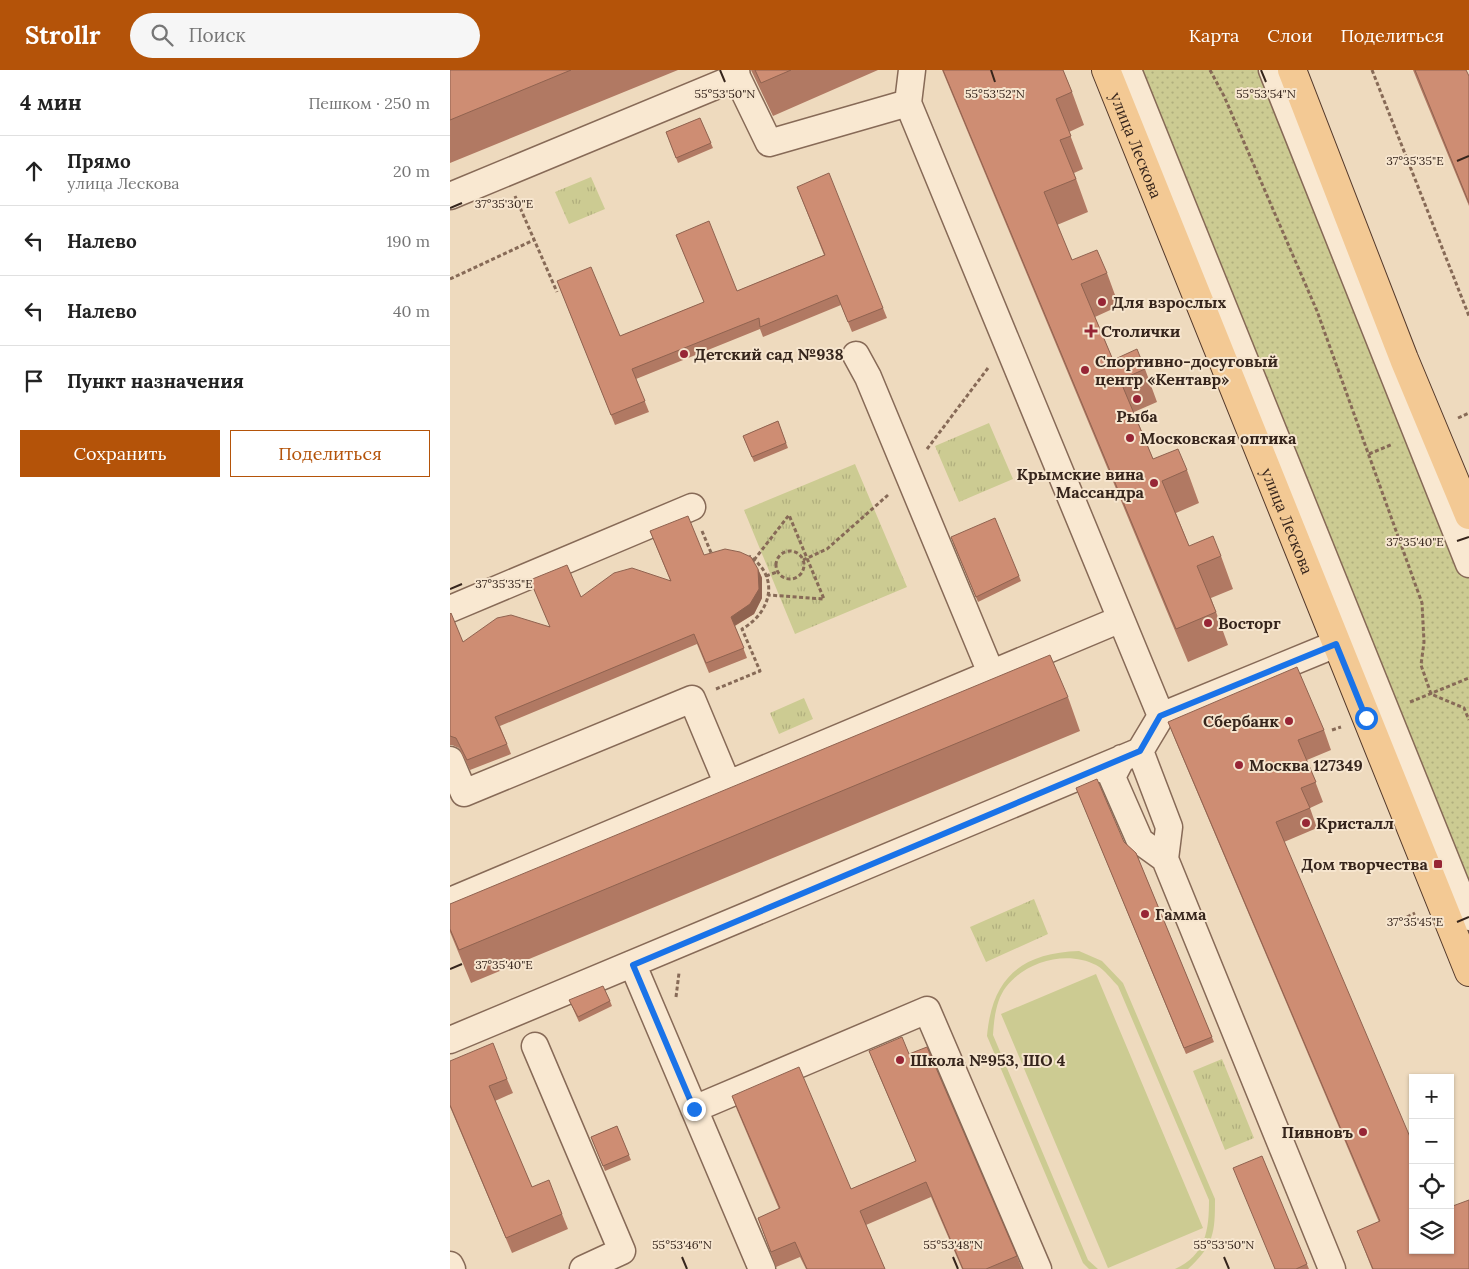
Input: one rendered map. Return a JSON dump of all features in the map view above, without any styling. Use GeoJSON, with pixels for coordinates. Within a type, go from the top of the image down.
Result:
{"type":"FeatureCollection","features":[{"type":"Feature","properties":{"kind":"main road","name":"улица Лескова"},"geometry":{"type":"LineString","coordinates":[[1106,70],[1469,972]]}},
{"type":"Feature","properties":{"kind":"main road"},"geometry":{"type":"LineString","coordinates":[[1292,70],[1404,358],[1469,515]]}},
{"type":"Feature","properties":{"kind":"lane"},"geometry":{"type":"LineString","coordinates":[[912,70],[908,103],[1160,716]]}},
{"type":"Feature","properties":{"kind":"lane","name":"улица Лескова"},"geometry":{"type":"LineString","coordinates":[[1128,70],[1469,917]]}},
{"type":"Feature","properties":{"kind":"lane"},"geometry":{"type":"LineString","coordinates":[[1272,70],[1469,564]]}},
{"type":"Feature","properties":{"kind":"lane"},"geometry":{"type":"LineString","coordinates":[[450,196],[737,74],[769,143],[908,103]]}},
{"type":"Feature","properties":{"kind":"lane"},"geometry":{"type":"LineString","coordinates":[[856,355],[868,377],[992,673]]}},
{"type":"Feature","properties":{"kind":"lane"},"geometry":{"type":"LineString","coordinates":[[450,609],[692,507]]}},
{"type":"Feature","properties":{"kind":"lane"},"geometry":{"type":"LineString","coordinates":[[450,902],[1121,619]]}},
{"type":"Feature","properties":{"kind":"lane"},"geometry":{"type":"LineString","coordinates":[[1165,859],[1140,841],[1112,777],[1160,716],[1336,644]]}},
{"type":"Feature","properties":{"kind":"lane"},"geometry":{"type":"LineString","coordinates":[[450,760],[464,793],[692,699],[728,784]]}},
{"type":"Feature","properties":{"kind":"lane"},"geometry":{"type":"LineString","coordinates":[[1131,755],[1169,827],[1165,859],[1332,1269]]}},
{"type":"Feature","properties":{"kind":"lane"},"geometry":{"type":"LineString","coordinates":[[450,1040],[1131,755]]}},
{"type":"Feature","properties":{"kind":"lane"},"geometry":{"type":"LineString","coordinates":[[633,965],[762,1269]]}},
{"type":"Feature","properties":{"kind":"lane"},"geometry":{"type":"LineString","coordinates":[[694,1109],[927,1010],[1038,1269]]}},
{"type":"Feature","properties":{"kind":"lane"},"geometry":{"type":"LineString","coordinates":[[535,1046],[622,1252],[583,1269]]}},
{"type":"Feature","properties":{"kind":"lane"},"geometry":{"type":"LineString","coordinates":[[450,1265],[452,1269]]}},
{"type":"Feature","properties":{"kind":"path"},"geometry":{"type":"LineString","coordinates":[[1210,70],[1224,96],[1317,311],[1422,603],[1424,642],[1421,665],[1431,694],[1464,708],[1469,720]]}},
{"type":"Feature","properties":{"kind":"path"},"geometry":{"type":"LineString","coordinates":[[1372,70],[1469,316]]}},
{"type":"Feature","properties":{"kind":"path"},"geometry":{"type":"LineString","coordinates":[[505,173],[557,292]]}},
{"type":"Feature","properties":{"kind":"path"},"geometry":{"type":"LineString","coordinates":[[450,279],[534,240]]}},
{"type":"Feature","properties":{"kind":"path"},"geometry":{"type":"LineString","coordinates":[[1453,420],[1469,413]]}},
{"type":"Feature","properties":{"kind":"path"},"geometry":{"type":"LineString","coordinates":[[1368,454],[1400,442]]}},
{"type":"Feature","properties":{"kind":"path"},"geometry":{"type":"LineString","coordinates":[[692,507],[712,556],[721,552]]}},
{"type":"Feature","properties":{"kind":"path"},"geometry":{"type":"LineString","coordinates":[[754,560],[789,515],[824,599],[768,595]]}},
{"type":"Feature","properties":{"kind":"path"},"geometry":{"type":"LineString","coordinates":[[794,551],[803,560],[803,572],[794,580],[781,577],[777,572],[775,564],[782,553],[794,551]]}},
{"type":"Feature","properties":{"kind":"path"},"geometry":{"type":"LineString","coordinates":[[692,699],[760,671],[742,628],[764,610],[768,595],[766,576],[754,560],[746,555]]}},
{"type":"Feature","properties":{"kind":"path"},"geometry":{"type":"LineString","coordinates":[[766,576],[777,572]]}},
{"type":"Feature","properties":{"kind":"path"},"geometry":{"type":"LineString","coordinates":[[1408,703],[1469,678]]}},
{"type":"Feature","properties":{"kind":"path"},"geometry":{"type":"LineString","coordinates":[[675,1001],[682,944]]}},
{"type":"Feature","properties":{"kind":"green space"},"geometry":{"type":"Polygon","coordinates":[[[1129,70],[1263,70],[1469,579],[1469,906],[1129,70]]]}},
{"type":"Feature","properties":{"kind":"green space"},"geometry":{"type":"Polygon","coordinates":[[[591,177],[605,209],[569,224],[555,192],[591,177]]]}},
{"type":"Feature","properties":{"kind":"green space"},"geometry":{"type":"Polygon","coordinates":[[[989,423],[1013,479],[959,502],[935,446],[989,423]]]}},
{"type":"Feature","properties":{"kind":"green space"},"geometry":{"type":"Polygon","coordinates":[[[855,464],[907,587],[795,634],[744,510],[855,464]]]}},
{"type":"Feature","properties":{"kind":"green space"},"geometry":{"type":"Polygon","coordinates":[[[804,698],[813,719],[779,734],[770,713],[804,698]]]}},
{"type":"Feature","properties":{"kind":"green space"},"geometry":{"type":"Polygon","coordinates":[[[1034,899],[1048,934],[986,962],[970,927],[1034,899]]]}},
{"type":"Feature","properties":{"kind":"green space"},"geometry":{"type":"Polygon","coordinates":[[[1079,951],[1102,961],[1123,983],[1215,1199],[1211,1238],[1203,1253],[1188,1269],[1175,1269],[1193,1257],[1204,1240],[1208,1221],[1209,1200],[1118,986],[1099,967],[1085,961],[1073,958],[1060,959],[1036,965],[1024,970],[1006,987],[996,1010],[993,1035],[1088,1260],[1098,1269],[1089,1269],[1083,1263],[987,1036],[995,999],[1003,984],[1013,972],[1026,963],[1041,957],[1079,951]]]}},
{"type":"Feature","properties":{"kind":"green space"},"geometry":{"type":"Polygon","coordinates":[[[1096,974],[1203,1228],[1108,1268],[1001,1014],[1096,974]]]}},
{"type":"Feature","properties":{"kind":"green space"},"geometry":{"type":"Polygon","coordinates":[[[1222,1059],[1254,1138],[1225,1150],[1193,1071],[1222,1059]]]}},
{"type":"Feature","properties":{"kind":"building"},"geometry":{"type":"Polygon","coordinates":[[[450,70],[571,70],[450,120],[450,70]]]}},
{"type":"Feature","properties":{"kind":"building"},"geometry":{"type":"Polygon","coordinates":[[[755,70],[791,70],[761,83],[755,70]]]}},
{"type":"Feature","properties":{"kind":"building"},"geometry":{"type":"Polygon","coordinates":[[[943,70],[1063,70],[1072,92],[1056,99],[1071,136],[1060,140],[1076,179],[1044,192],[1072,260],[1097,250],[1107,273],[1081,284],[1113,360],[1137,349],[1145,369],[1120,380],[1153,459],[1178,449],[1187,470],[1162,481],[1189,546],[1213,536],[1221,556],[1197,566],[1216,612],[1176,629],[943,70]]]}},
{"type":"Feature","properties":{"kind":"building"},"geometry":{"type":"Polygon","coordinates":[[[1415,70],[1466,70],[1469,76],[1469,203],[1415,70]]]}},
{"type":"Feature","properties":{"kind":"building"},"geometry":{"type":"Polygon","coordinates":[[[700,118],[711,143],[676,158],[666,132],[700,118]]]}},
{"type":"Feature","properties":{"kind":"building"},"geometry":{"type":"Polygon","coordinates":[[[829,173],[883,308],[848,322],[837,295],[760,327],[759,318],[632,369],[645,401],[611,415],[557,281],[591,267],[620,336],[704,302],[676,235],[709,221],[737,291],[825,255],[797,187],[829,173]]]}},
{"type":"Feature","properties":{"kind":"building"},"geometry":{"type":"Polygon","coordinates":[[[778,421],[786,443],[752,457],[743,436],[778,421]]]}},
{"type":"Feature","properties":{"kind":"building"},"geometry":{"type":"Polygon","coordinates":[[[688,516],[704,555],[725,549],[740,552],[751,557],[758,569],[759,589],[750,604],[731,617],[744,648],[706,663],[694,634],[495,717],[507,744],[467,760],[456,738],[450,736],[450,614],[463,642],[497,618],[511,615],[550,627],[530,580],[567,565],[581,597],[614,573],[632,568],[671,581],[650,531],[688,516]]]}},
{"type":"Feature","properties":{"kind":"building"},"geometry":{"type":"Polygon","coordinates":[[[995,518],[1019,576],[976,597],[951,537],[995,518]]]}},
{"type":"Feature","properties":{"kind":"building"},"geometry":{"type":"Polygon","coordinates":[[[1050,655],[1068,697],[459,950],[450,929],[450,904],[1050,655]]]}},
{"type":"Feature","properties":{"kind":"building"},"geometry":{"type":"Polygon","coordinates":[[[1297,667],[1324,730],[1298,740],[1316,782],[1301,788],[1310,808],[1276,822],[1409,1135],[1409,1254],[1454,1254],[1454,1206],[1469,1200],[1469,1269],[1373,1269],[1357,1231],[1380,1221],[1168,722],[1297,667]]]}},
{"type":"Feature","properties":{"kind":"building","name":"Гамма"},"geometry":{"type":"Polygon","coordinates":[[[1097,779],[1124,842],[1136,853],[1212,1037],[1184,1048],[1076,788],[1097,779]]]}},
{"type":"Feature","properties":{"kind":"building"},"geometry":{"type":"Polygon","coordinates":[[[603,986],[610,1001],[578,1017],[569,1000],[603,986]]]}},
{"type":"Feature","properties":{"kind":"building"},"geometry":{"type":"Polygon","coordinates":[[[902,1037],[909,1054],[927,1047],[1017,1256],[986,1269],[963,1269],[926,1182],[860,1211],[885,1269],[807,1269],[795,1242],[771,1252],[758,1218],[780,1208],[732,1096],[799,1067],[851,1189],[916,1161],[869,1051],[902,1037]]]}},
{"type":"Feature","properties":{"kind":"building"},"geometry":{"type":"Polygon","coordinates":[[[493,1043],[507,1079],[489,1086],[532,1187],[549,1180],[562,1214],[506,1238],[450,1105],[450,1061],[493,1043]]]}},
{"type":"Feature","properties":{"kind":"building"},"geometry":{"type":"Polygon","coordinates":[[[617,1126],[629,1155],[603,1166],[591,1137],[617,1126]]]}},
{"type":"Feature","properties":{"kind":"building"},"geometry":{"type":"Polygon","coordinates":[[[1262,1156],[1307,1264],[1296,1269],[1275,1269],[1233,1168],[1262,1156]]]}},
{"type":"Feature","properties":{"kind":"place","name":"Для взрослых"},"geometry":{"type":"Point","coordinates":[1102,302]}},
{"type":"Feature","properties":{"kind":"place","name":"Столички"},"geometry":{"type":"Point","coordinates":[1091,331]}},
{"type":"Feature","properties":{"kind":"place","name":"Детский сад №938"},"geometry":{"type":"Point","coordinates":[684,354]}},
{"type":"Feature","properties":{"kind":"place","name":"Спортивно-досуговый центр «Кентавр»"},"geometry":{"type":"Point","coordinates":[1085,370]}},
{"type":"Feature","properties":{"kind":"place","name":"Рыба"},"geometry":{"type":"Point","coordinates":[1137,399]}},
{"type":"Feature","properties":{"kind":"place","name":"Московская оптика"},"geometry":{"type":"Point","coordinates":[1130,438]}},
{"type":"Feature","properties":{"kind":"place","name":"Крымские вина Массандра"},"geometry":{"type":"Point","coordinates":[1154,483]}},
{"type":"Feature","properties":{"kind":"place","name":"Восторг"},"geometry":{"type":"Point","coordinates":[1208,623]}},
{"type":"Feature","properties":{"kind":"place","name":"Сбербанк"},"geometry":{"type":"Point","coordinates":[1289,721]}},
{"type":"Feature","properties":{"kind":"place","name":"Москва 127349"},"geometry":{"type":"Point","coordinates":[1239,765]}},
{"type":"Feature","properties":{"kind":"place","name":"Кристалл"},"geometry":{"type":"Point","coordinates":[1306,823]}},
{"type":"Feature","properties":{"kind":"place","name":"Дом творчества"},"geometry":{"type":"Point","coordinates":[1438,864]}},
{"type":"Feature","properties":{"kind":"place","name":"Гамма"},"geometry":{"type":"Point","coordinates":[1145,914]}},
{"type":"Feature","properties":{"kind":"place","name":"Школа №953, ШО 4"},"geometry":{"type":"Point","coordinates":[900,1060]}},
{"type":"Feature","properties":{"kind":"place","name":"Пивновъ"},"geometry":{"type":"Point","coordinates":[1363,1132]}},
{"type":"Feature","properties":{"kind":"route"},"geometry":{"type":"LineString","coordinates":[[694,1109],[633,965],[1140,751],[1160,716],[1336,644],[1366,718]]}}]}
